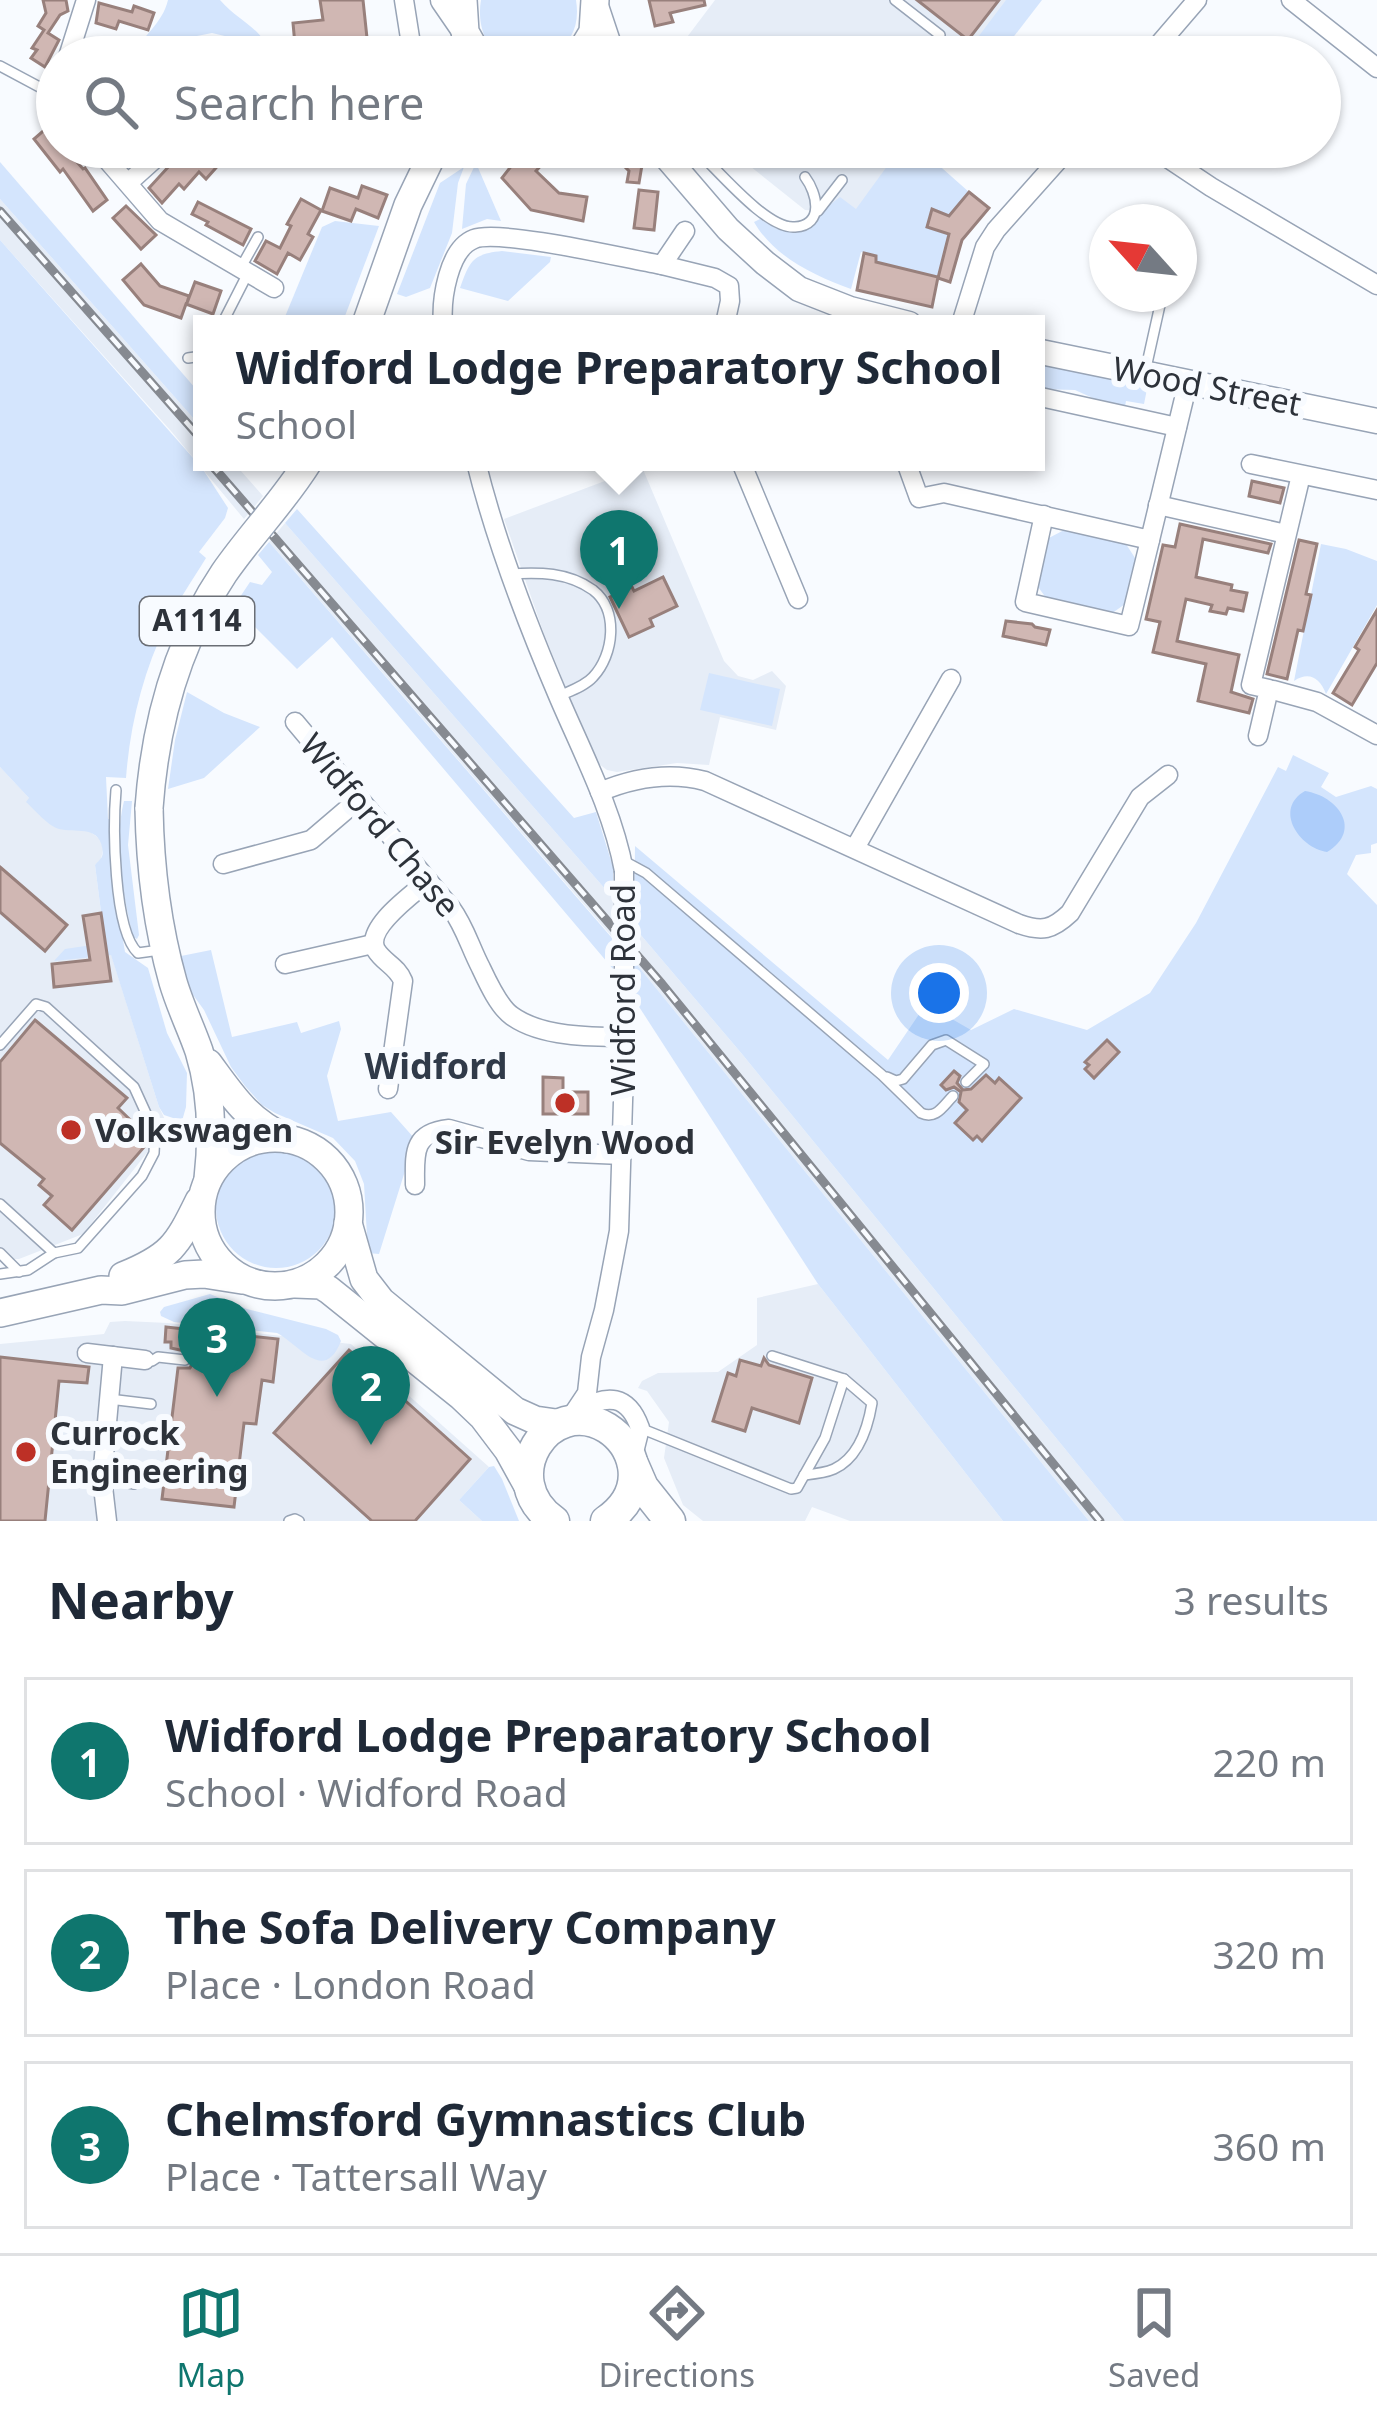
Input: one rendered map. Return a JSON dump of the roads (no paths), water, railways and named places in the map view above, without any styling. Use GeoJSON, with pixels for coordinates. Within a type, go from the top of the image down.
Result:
{"type":"FeatureCollection","features":[{"type":"Feature","properties":{"kind":"highway"},"geometry":{"type":"LineString","coordinates":[[540,1510],[527,1470],[532,1452],[547,1433],[568,1420],[587,1421],[621,1439],[643,1486],[670,1521]]}},
{"type":"Feature","properties":{"kind":"highway"},"geometry":{"type":"LineString","coordinates":[[614,1520],[628,1499],[633,1462]]}},
{"type":"Feature","properties":{"kind":"main road"},"geometry":{"type":"LineString","coordinates":[[443,0],[465,36]]}},
{"type":"Feature","properties":{"kind":"main road"},"geometry":{"type":"LineString","coordinates":[[463,0],[470,36]]}},
{"type":"Feature","properties":{"kind":"main road"},"geometry":{"type":"LineString","coordinates":[[591,36],[595,2]]}},
{"type":"Feature","properties":{"kind":"main road"},"geometry":{"type":"LineString","coordinates":[[595,2],[607,36]]}},
{"type":"Feature","properties":{"kind":"main road"},"geometry":{"type":"LineString","coordinates":[[370,315],[426,168]]}},
{"type":"Feature","properties":{"kind":"main road"},"geometry":{"type":"LineString","coordinates":[[677,168],[728,230],[774,271],[825,302],[875,315]]}},
{"type":"Feature","properties":{"kind":"main road","name":"Wood Street"},"geometry":{"type":"LineString","coordinates":[[1045,353],[1377,421]]}},
{"type":"Feature","properties":{"kind":"main road","name":"A1114"},"geometry":{"type":"LineString","coordinates":[[252,1282],[225,1266],[210,1247],[202,1218],[212,1121],[210,1094],[165,948],[152,870],[149,808],[160,720],[193,628],[225,573],[302,471]]}},
{"type":"Feature","properties":{"kind":"main road","name":"A1114"},"geometry":{"type":"LineString","coordinates":[[199,1050],[238,1106],[269,1130],[307,1145],[334,1167],[346,1194],[348,1222],[364,1279],[381,1300],[515,1411],[535,1420],[568,1420]]}},
{"type":"Feature","properties":{"kind":"main road"},"geometry":{"type":"LineString","coordinates":[[101,1290],[170,1252],[223,1160],[241,1146],[266,1138],[287,1139]]}},
{"type":"Feature","properties":{"kind":"main road"},"geometry":{"type":"LineString","coordinates":[[285,1285],[328,1264],[342,1243],[348,1222]]}},
{"type":"Feature","properties":{"kind":"main road"},"geometry":{"type":"LineString","coordinates":[[0,1313],[101,1290],[122,1291],[204,1274],[329,1289],[461,1396],[493,1428],[540,1510]]}},
{"type":"Feature","properties":{"kind":"street"},"geometry":{"type":"LineString","coordinates":[[75,36],[86,0]]}},
{"type":"Feature","properties":{"kind":"street"},"geometry":{"type":"LineString","coordinates":[[404,0],[409,36]]}},
{"type":"Feature","properties":{"kind":"street"},"geometry":{"type":"LineString","coordinates":[[1166,36],[1197,0]]}},
{"type":"Feature","properties":{"kind":"street"},"geometry":{"type":"LineString","coordinates":[[1291,0],[1337,36]]}},
{"type":"Feature","properties":{"kind":"street"},"geometry":{"type":"LineString","coordinates":[[1341,40],[1377,68]]}},
{"type":"Feature","properties":{"kind":"street"},"geometry":{"type":"LineString","coordinates":[[115,168],[160,221],[274,288]]}},
{"type":"Feature","properties":{"kind":"street"},"geometry":{"type":"LineString","coordinates":[[128,183],[145,168]]}},
{"type":"Feature","properties":{"kind":"street"},"geometry":{"type":"LineString","coordinates":[[964,315],[985,247],[1051,168]]}},
{"type":"Feature","properties":{"kind":"street"},"geometry":{"type":"LineString","coordinates":[[1182,168],[1377,285]]}},
{"type":"Feature","properties":{"kind":"street"},"geometry":{"type":"LineString","coordinates":[[662,266],[685,231]]}},
{"type":"Feature","properties":{"kind":"street"},"geometry":{"type":"LineString","coordinates":[[444,315],[446,286],[463,246],[484,236],[715,278],[728,286],[727,315]]}},
{"type":"Feature","properties":{"kind":"street"},"geometry":{"type":"LineString","coordinates":[[1044,515],[1025,602],[1129,626],[1188,382]]}},
{"type":"Feature","properties":{"kind":"street"},"geometry":{"type":"LineString","coordinates":[[1045,398],[1177,427]]}},
{"type":"Feature","properties":{"kind":"street"},"geometry":{"type":"LineString","coordinates":[[1251,464],[1377,490]]}},
{"type":"Feature","properties":{"kind":"street","name":"Widford Road"},"geometry":{"type":"LineString","coordinates":[[479,471],[509,574],[600,792],[623,866],[625,1037],[619,1231],[587,1393],[568,1420]]}},
{"type":"Feature","properties":{"kind":"street"},"geometry":{"type":"LineString","coordinates":[[745,471],[798,599]]}},
{"type":"Feature","properties":{"kind":"street"},"geometry":{"type":"LineString","coordinates":[[909,471],[919,498],[944,493],[1150,540]]}},
{"type":"Feature","properties":{"kind":"street"},"geometry":{"type":"LineString","coordinates":[[1258,736],[1269,689],[1251,685],[1301,475]]}},
{"type":"Feature","properties":{"kind":"street"},"geometry":{"type":"LineString","coordinates":[[1158,505],[1286,534]]}},
{"type":"Feature","properties":{"kind":"street"},"geometry":{"type":"LineString","coordinates":[[855,848],[951,679]]}},
{"type":"Feature","properties":{"kind":"street"},"geometry":{"type":"LineString","coordinates":[[1273,690],[1317,702],[1377,735]]}},
{"type":"Feature","properties":{"kind":"street","name":"Widford Chase"},"geometry":{"type":"LineString","coordinates":[[295,722],[464,927],[481,968],[511,1015],[559,1033],[625,1037]]}},
{"type":"Feature","properties":{"kind":"street"},"geometry":{"type":"LineString","coordinates":[[600,792],[648,778],[687,776],[1019,924],[1047,931],[1070,913],[1140,797],[1168,775]]}},
{"type":"Feature","properties":{"kind":"street"},"geometry":{"type":"LineString","coordinates":[[223,865],[311,841],[359,799]]}},
{"type":"Feature","properties":{"kind":"street"},"geometry":{"type":"LineString","coordinates":[[388,1089],[403,980],[373,944],[390,915],[428,881]]}},
{"type":"Feature","properties":{"kind":"street"},"geometry":{"type":"LineString","coordinates":[[285,964],[373,944]]}},
{"type":"Feature","properties":{"kind":"street"},"geometry":{"type":"LineString","coordinates":[[416,1185],[416,1148],[438,1130],[529,1151],[622,1155]]}},
{"type":"Feature","properties":{"kind":"street","name":"Widford Road"},"geometry":{"type":"LineString","coordinates":[[600,1327],[597,1371],[640,1428]]}},
{"type":"Feature","properties":{"kind":"street"},"geometry":{"type":"LineString","coordinates":[[87,1353],[151,1363]]}},
{"type":"Feature","properties":{"kind":"street"},"geometry":{"type":"LineString","coordinates":[[106,1521],[100,1426],[112,1356]]}},
{"type":"Feature","properties":{"kind":"street"},"geometry":{"type":"LineString","coordinates":[[568,1420],[588,1405],[608,1399],[622,1402]]}},
{"type":"Feature","properties":{"kind":"street"},"geometry":{"type":"LineString","coordinates":[[633,1462],[640,1428]]}},
{"type":"Feature","properties":{"kind":"lane"},"geometry":{"type":"LineString","coordinates":[[895,0],[940,35]]}},
{"type":"Feature","properties":{"kind":"lane"},"geometry":{"type":"LineString","coordinates":[[0,66],[36,85]]}},
{"type":"Feature","properties":{"kind":"lane"},"geometry":{"type":"LineString","coordinates":[[716,168],[770,218],[790,228],[811,220],[842,180]]}},
{"type":"Feature","properties":{"kind":"lane"},"geometry":{"type":"LineString","coordinates":[[805,176],[817,197],[811,220]]}},
{"type":"Feature","properties":{"kind":"lane"},"geometry":{"type":"LineString","coordinates":[[226,315],[258,237]]}},
{"type":"Feature","properties":{"kind":"lane"},"geometry":{"type":"LineString","coordinates":[[1144,374],[1158,312]]}},
{"type":"Feature","properties":{"kind":"lane"},"geometry":{"type":"LineString","coordinates":[[188,358],[193,357]]}},
{"type":"Feature","properties":{"kind":"lane"},"geometry":{"type":"LineString","coordinates":[[509,574],[550,573],[580,583],[599,595],[610,617],[604,660],[592,680],[558,696]]}},
{"type":"Feature","properties":{"kind":"lane"},"geometry":{"type":"LineString","coordinates":[[116,790],[116,874],[128,940],[138,953],[165,948]]}},
{"type":"Feature","properties":{"kind":"lane"},"geometry":{"type":"LineString","coordinates":[[623,866],[646,873],[913,1106],[928,1116],[953,1096]]}},
{"type":"Feature","properties":{"kind":"lane"},"geometry":{"type":"LineString","coordinates":[[0,1045],[36,1004],[46,1007],[134,1088],[155,1133],[154,1153],[142,1176],[78,1247],[54,1253],[28,1270],[0,1274]]}},
{"type":"Feature","properties":{"kind":"lane"},"geometry":{"type":"LineString","coordinates":[[882,1075],[903,1079],[932,1045],[946,1040],[984,1064],[967,1082]]}},
{"type":"Feature","properties":{"kind":"lane"},"geometry":{"type":"LineString","coordinates":[[0,1204],[54,1253]]}},
{"type":"Feature","properties":{"kind":"lane"},"geometry":{"type":"LineString","coordinates":[[0,1253],[19,1272]]}},
{"type":"Feature","properties":{"kind":"lane"},"geometry":{"type":"LineString","coordinates":[[772,1356],[844,1379],[872,1403],[859,1446],[832,1470],[804,1475]]}},
{"type":"Feature","properties":{"kind":"lane"},"geometry":{"type":"LineString","coordinates":[[151,1363],[158,1357],[185,1360]]}},
{"type":"Feature","properties":{"kind":"lane"},"geometry":{"type":"LineString","coordinates":[[640,1428],[797,1488],[825,1438],[844,1379]]}},
{"type":"Feature","properties":{"kind":"lane"},"geometry":{"type":"LineString","coordinates":[[108,1399],[151,1404]]}},
{"type":"Feature","properties":{"kind":"lane"},"geometry":{"type":"LineString","coordinates":[[102,1478],[127,1484],[142,1479]]}},
{"type":"Feature","properties":{"kind":"lane"},"geometry":{"type":"LineString","coordinates":[[289,1521],[299,1521]]}},
{"type":"Feature","properties":{"kind":"water"},"geometry":{"type":"Polygon","coordinates":[[[1305,791],[1327,800],[1342,815],[1343,834],[1327,852],[1307,843],[1294,827],[1291,808],[1305,791]]]}},
{"type":"Feature","properties":{"kind":"railway"},"geometry":{"type":"LineString","coordinates":[[0,211],[193,430]]}},
{"type":"Feature","properties":{"kind":"railway"},"geometry":{"type":"LineString","coordinates":[[217,471],[662,984],[1100,1521]]}},
{"type":"Feature","properties":{"kind":"place","name":"Widford Lodge Preparatory School"},"geometry":{"type":"Point","coordinates":[619,609]}},
{"type":"Feature","properties":{"kind":"place","name":"Sir Evelyn Wood"},"geometry":{"type":"Point","coordinates":[565,1103]}},
{"type":"Feature","properties":{"kind":"place","name":"Volkswagen"},"geometry":{"type":"Point","coordinates":[71,1130]}},
{"type":"Feature","properties":{"kind":"place","name":"Chelmsford Gymnastics Club"},"geometry":{"type":"Point","coordinates":[217,1397]}},
{"type":"Feature","properties":{"kind":"place","name":"The Sofa Delivery Company"},"geometry":{"type":"Point","coordinates":[371,1445]}},
{"type":"Feature","properties":{"kind":"place","name":"Currock Engineering"},"geometry":{"type":"Point","coordinates":[26,1452]}},
{"type":"Feature","properties":{"kind":"district","name":"Widford"},"geometry":{"type":"Point","coordinates":[436,1066]}}]}
